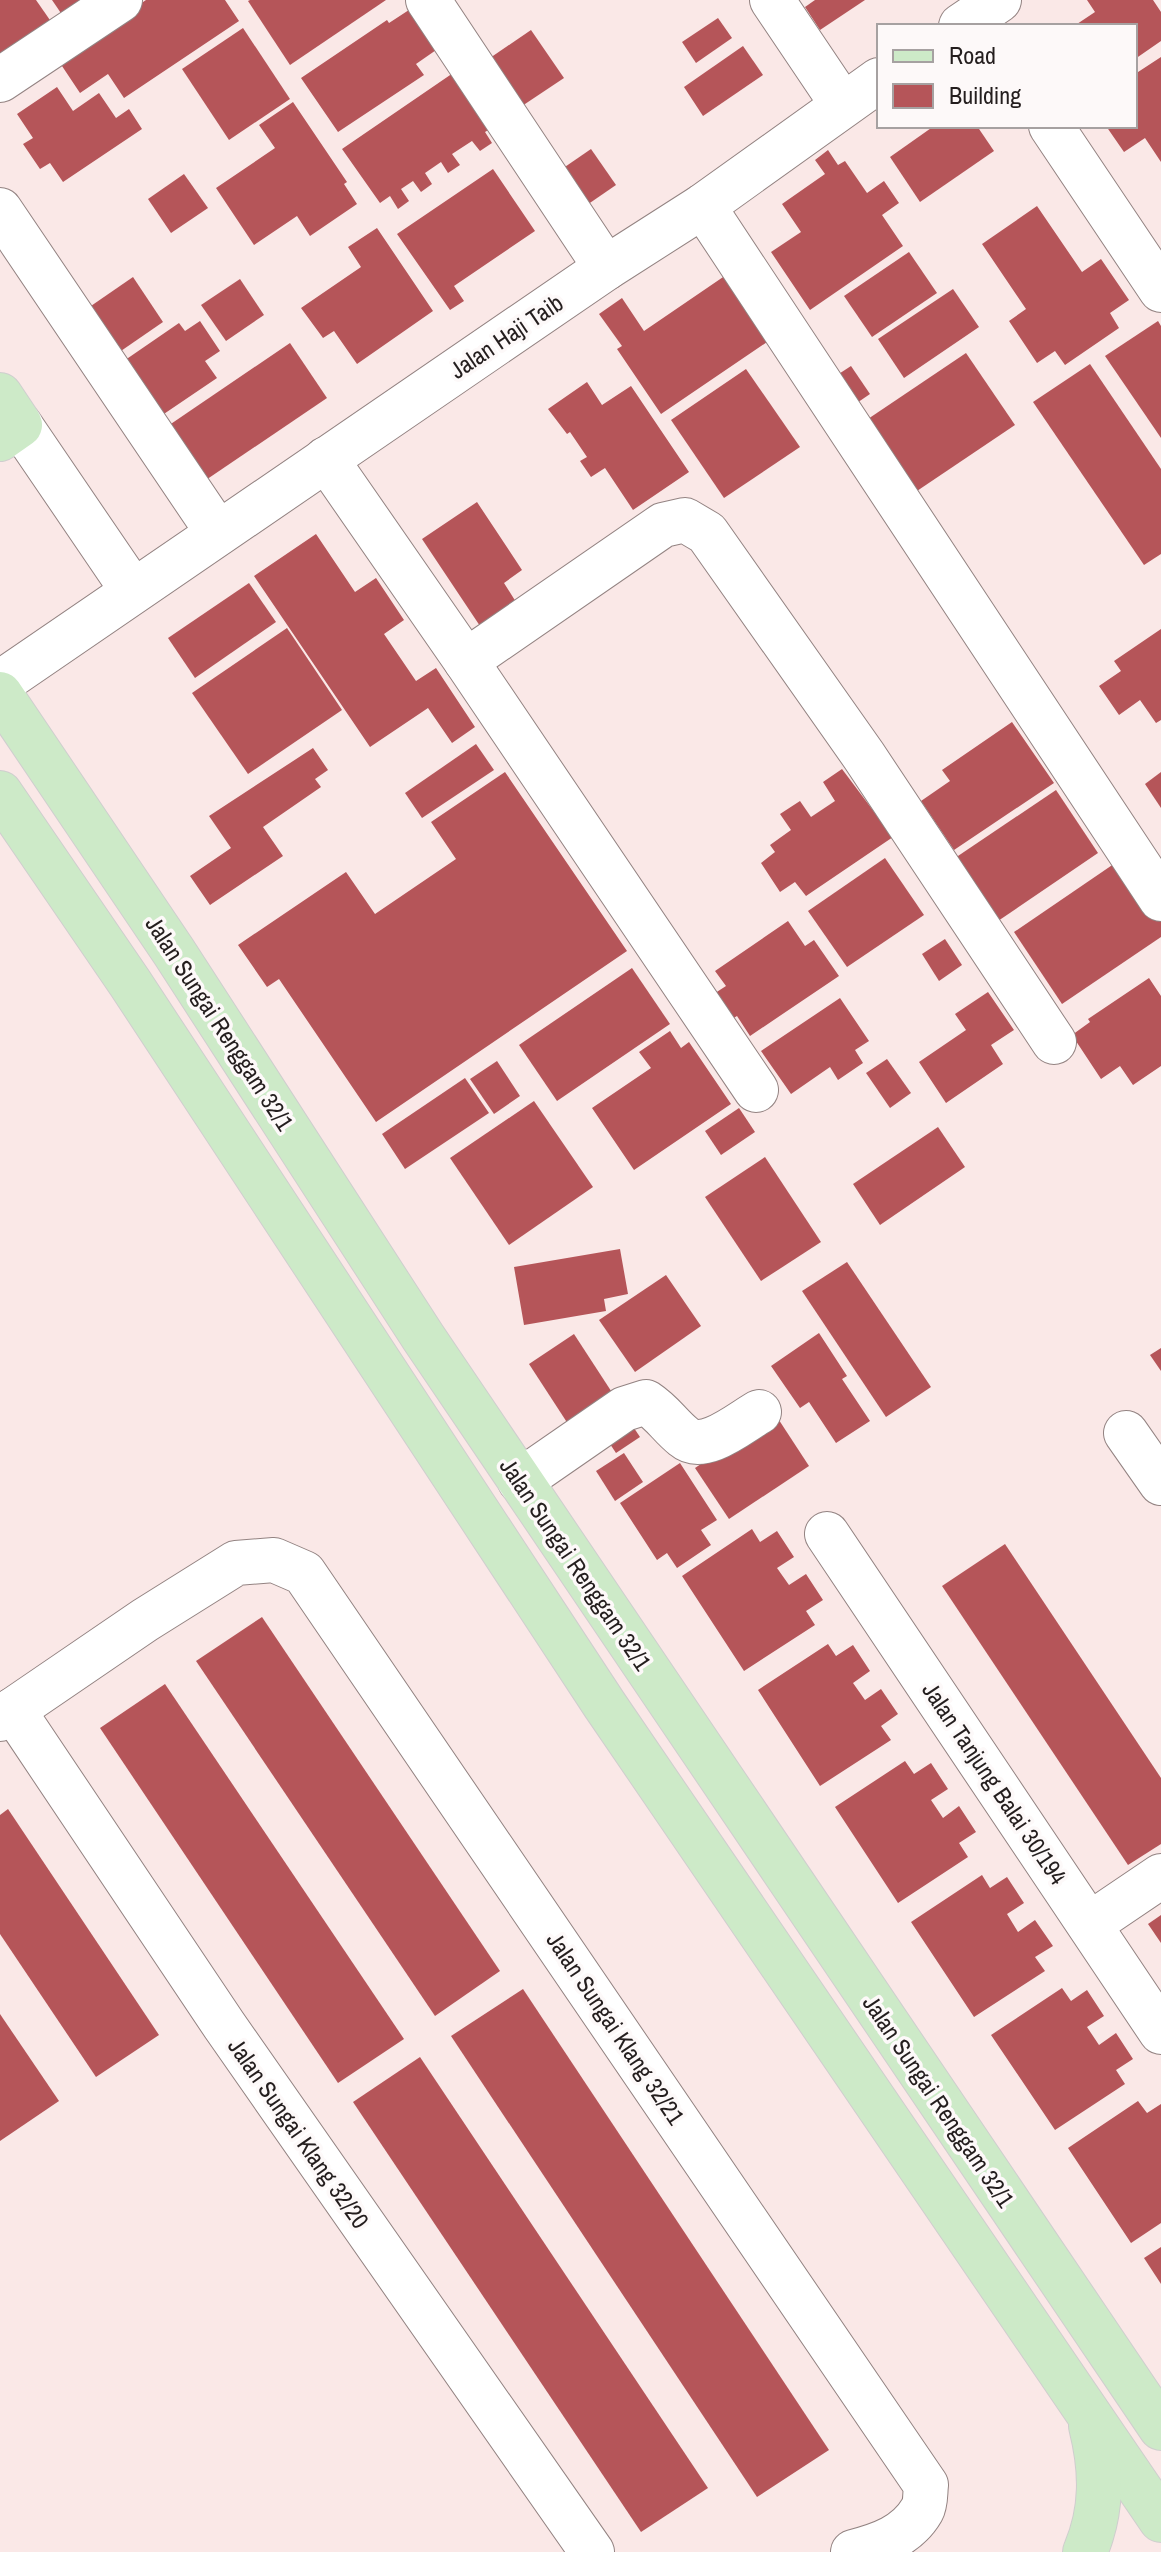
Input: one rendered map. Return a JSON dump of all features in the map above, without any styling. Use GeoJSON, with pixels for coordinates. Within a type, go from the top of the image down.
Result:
{"type":"FeatureCollection","features":[{"type":"Feature","properties":{"kind":"main road","name":"Jalan Sungai Renggam 32/1"},"geometry":{"type":"LineString","coordinates":[[0,694],[174,952],[520,1481],[1161,2428]]}},
{"type":"Feature","properties":{"kind":"main road"},"geometry":{"type":"LineString","coordinates":[[0,793],[130,983],[613,1717],[1161,2520]]}},
{"type":"Feature","properties":{"kind":"main road"},"geometry":{"type":"LineString","coordinates":[[130,983],[174,952]]}},
{"type":"Feature","properties":{"kind":"main road"},"geometry":{"type":"LineString","coordinates":[[428,1440],[472,1409]]}},
{"type":"Feature","properties":{"kind":"main road"},"geometry":{"type":"LineString","coordinates":[[955,2123],[1002,2151],[1161,2385]]}},
{"type":"Feature","properties":{"kind":"main road"},"geometry":{"type":"LineString","coordinates":[[1085,2552],[1093,2533],[1100,2500],[1098,2456],[1087,2410]]}},
{"type":"Feature","properties":{"kind":"street"},"geometry":{"type":"LineString","coordinates":[[0,80],[120,0]]}},
{"type":"Feature","properties":{"kind":"street"},"geometry":{"type":"LineString","coordinates":[[428,0],[606,268]]}},
{"type":"Feature","properties":{"kind":"street"},"geometry":{"type":"LineString","coordinates":[[772,0],[842,104]]}},
{"type":"Feature","properties":{"kind":"street","name":"Jalan Haji Taib"},"geometry":{"type":"LineString","coordinates":[[0,683],[606,268],[703,206],[877,81]]}},
{"type":"Feature","properties":{"kind":"street"},"geometry":{"type":"LineString","coordinates":[[1052,128],[1161,290]]}},
{"type":"Feature","properties":{"kind":"street"},"geometry":{"type":"LineString","coordinates":[[703,206],[1161,899]]}},
{"type":"Feature","properties":{"kind":"street"},"geometry":{"type":"LineString","coordinates":[[0,210],[218,533]]}},
{"type":"Feature","properties":{"kind":"street"},"geometry":{"type":"LineString","coordinates":[[7,420],[133,591]]}},
{"type":"Feature","properties":{"kind":"street"},"geometry":{"type":"LineString","coordinates":[[326,459],[756,1090]]}},
{"type":"Feature","properties":{"kind":"street"},"geometry":{"type":"LineString","coordinates":[[466,661],[663,525],[685,520],[707,533],[864,756],[1054,1042]]}},
{"type":"Feature","properties":{"kind":"street"},"geometry":{"type":"LineString","coordinates":[[520,1481],[624,1409],[646,1402],[663,1413],[685,1438],[693,1442],[709,1442],[759,1412]]}},
{"type":"Feature","properties":{"kind":"street"},"geometry":{"type":"LineString","coordinates":[[1126,1433],[1161,1483]]}},
{"type":"Feature","properties":{"kind":"street","name":"Jalan Tanjung Balai 30/194"},"geometry":{"type":"LineString","coordinates":[[827,1534],[1161,2032]]}},
{"type":"Feature","properties":{"kind":"street","name":"Jalan Sungai Klang 32/21"},"geometry":{"type":"LineString","coordinates":[[7,1714],[145,1620],[236,1563],[274,1560],[304,1573],[926,2485],[924,2508],[905,2528],[886,2543],[853,2552]]}},
{"type":"Feature","properties":{"kind":"street","name":"Jalan Sungai Klang 32/20"},"geometry":{"type":"LineString","coordinates":[[7,1714],[592,2552]]}},
{"type":"Feature","properties":{"kind":"street"},"geometry":{"type":"LineString","coordinates":[[1090,1924],[1161,1876]]}},
{"type":"Feature","properties":{"kind":"building"},"geometry":{"type":"Polygon","coordinates":[[[0,0],[36,0],[52,23],[0,58],[0,0]]]}},
{"type":"Feature","properties":{"kind":"building"},"geometry":{"type":"Polygon","coordinates":[[[52,0],[93,0],[65,19],[52,0]]]}},
{"type":"Feature","properties":{"kind":"building"},"geometry":{"type":"Polygon","coordinates":[[[146,0],[225,0],[239,21],[124,98],[108,74],[80,93],[58,60],[146,0]]]}},
{"type":"Feature","properties":{"kind":"building"},"geometry":{"type":"Polygon","coordinates":[[[250,0],[386,0],[290,65],[250,0]]]}},
{"type":"Feature","properties":{"kind":"building"},"geometry":{"type":"Polygon","coordinates":[[[815,0],[865,0],[820,30],[805,7],[815,0]]]}},
{"type":"Feature","properties":{"kind":"building"},"geometry":{"type":"Polygon","coordinates":[[[1087,0],[1153,0],[1161,12],[1161,41],[1137,58],[1137,24],[1077,24],[1095,12],[1087,0]]]}},
{"type":"Feature","properties":{"kind":"building"},"geometry":{"type":"Polygon","coordinates":[[[412,8],[439,48],[416,64],[424,75],[338,132],[301,78],[387,20],[389,23],[412,8]]]}},
{"type":"Feature","properties":{"kind":"building"},"geometry":{"type":"Polygon","coordinates":[[[718,18],[732,38],[696,63],[682,42],[718,18]]]}},
{"type":"Feature","properties":{"kind":"building"},"geometry":{"type":"Polygon","coordinates":[[[243,28],[290,99],[229,140],[182,69],[243,28]]]}},
{"type":"Feature","properties":{"kind":"building"},"geometry":{"type":"Polygon","coordinates":[[[531,30],[564,78],[519,108],[487,60],[531,30]]]}},
{"type":"Feature","properties":{"kind":"building"},"geometry":{"type":"Polygon","coordinates":[[[743,46],[763,75],[703,116],[684,87],[743,46]]]}},
{"type":"Feature","properties":{"kind":"building"},"geometry":{"type":"Polygon","coordinates":[[[1161,57],[1161,162],[1145,138],[1124,152],[1107,128],[1137,128],[1137,73],[1161,57]]]}},
{"type":"Feature","properties":{"kind":"building"},"geometry":{"type":"Polygon","coordinates":[[[456,71],[493,127],[485,132],[492,143],[480,151],[472,141],[452,154],[460,165],[448,173],[441,162],[425,173],[432,184],[421,192],[413,181],[401,189],[409,201],[398,209],[390,196],[380,203],[342,149],[456,71]]]}},
{"type":"Feature","properties":{"kind":"building"},"geometry":{"type":"Polygon","coordinates":[[[57,87],[73,111],[99,93],[116,118],[129,109],[142,129],[63,182],[50,163],[40,169],[23,144],[33,138],[17,114],[57,87]]]}},
{"type":"Feature","properties":{"kind":"building"},"geometry":{"type":"Polygon","coordinates":[[[293,102],[347,182],[344,184],[357,204],[310,236],[297,216],[254,245],[216,188],[275,148],[259,125],[293,102]]]}},
{"type":"Feature","properties":{"kind":"building"},"geometry":{"type":"Polygon","coordinates":[[[931,128],[978,128],[994,151],[920,202],[890,157],[931,128]]]}},
{"type":"Feature","properties":{"kind":"building"},"geometry":{"type":"Polygon","coordinates":[[[591,149],[616,185],[584,207],[559,171],[591,149]]]}},
{"type":"Feature","properties":{"kind":"building"},"geometry":{"type":"Polygon","coordinates":[[[828,150],[838,165],[845,161],[867,193],[884,181],[899,203],[882,215],[903,246],[810,310],[771,252],[801,232],[782,204],[825,174],[815,160],[828,150]]]}},
{"type":"Feature","properties":{"kind":"building"},"geometry":{"type":"Polygon","coordinates":[[[493,169],[535,231],[454,286],[464,301],[450,310],[397,234],[493,169]]]}},
{"type":"Feature","properties":{"kind":"building"},"geometry":{"type":"Polygon","coordinates":[[[184,174],[208,208],[171,233],[148,199],[184,174]]]}},
{"type":"Feature","properties":{"kind":"building"},"geometry":{"type":"Polygon","coordinates":[[[1037,206],[1082,272],[1101,259],[1129,300],[1110,313],[1119,328],[1065,365],[1055,351],[1037,363],[1009,321],[1026,309],[982,244],[1037,206]]]}},
{"type":"Feature","properties":{"kind":"building"},"geometry":{"type":"Polygon","coordinates":[[[377,228],[433,311],[357,364],[334,331],[323,338],[301,308],[361,267],[348,247],[377,228]]]}},
{"type":"Feature","properties":{"kind":"building"},"geometry":{"type":"Polygon","coordinates":[[[909,252],[937,293],[872,337],[844,296],[909,252]]]}},
{"type":"Feature","properties":{"kind":"building"},"geometry":{"type":"Polygon","coordinates":[[[729,273],[773,338],[661,414],[617,349],[622,346],[599,314],[622,298],[644,331],[729,273]]]}},
{"type":"Feature","properties":{"kind":"building"},"geometry":{"type":"Polygon","coordinates":[[[133,277],[163,322],[118,353],[88,308],[133,277]]]}},
{"type":"Feature","properties":{"kind":"building"},"geometry":{"type":"Polygon","coordinates":[[[240,279],[264,315],[226,341],[201,305],[240,279]]]}},
{"type":"Feature","properties":{"kind":"building"},"geometry":{"type":"Polygon","coordinates":[[[953,289],[979,327],[904,378],[878,339],[953,289]]]}},
{"type":"Feature","properties":{"kind":"building"},"geometry":{"type":"Polygon","coordinates":[[[200,321],[220,351],[205,361],[217,378],[152,422],[115,367],[179,323],[185,331],[200,321]]]}},
{"type":"Feature","properties":{"kind":"building"},"geometry":{"type":"Polygon","coordinates":[[[1158,321],[1161,326],[1161,438],[1105,356],[1158,321]]]}},
{"type":"Feature","properties":{"kind":"building"},"geometry":{"type":"Polygon","coordinates":[[[290,343],[327,398],[197,486],[159,432],[290,343]]]}},
{"type":"Feature","properties":{"kind":"building"},"geometry":{"type":"Polygon","coordinates":[[[966,353],[1015,425],[911,495],[862,423],[966,353]]]}},
{"type":"Feature","properties":{"kind":"building"},"geometry":{"type":"Polygon","coordinates":[[[1090,364],[1161,469],[1161,554],[1144,565],[1033,402],[1090,364]]]}},
{"type":"Feature","properties":{"kind":"building"},"geometry":{"type":"Polygon","coordinates":[[[851,366],[870,394],[851,407],[831,379],[851,366]]]}},
{"type":"Feature","properties":{"kind":"building"},"geometry":{"type":"Polygon","coordinates":[[[746,369],[800,447],[724,498],[671,420],[746,369]]]}},
{"type":"Feature","properties":{"kind":"building"},"geometry":{"type":"Polygon","coordinates":[[[587,382],[602,405],[631,386],[689,472],[633,510],[605,468],[591,477],[580,461],[587,457],[570,432],[567,434],[548,409],[587,382]]]}},
{"type":"Feature","properties":{"kind":"building"},"geometry":{"type":"Polygon","coordinates":[[[477,502],[522,570],[504,583],[516,602],[480,626],[422,539],[477,502]]]}},
{"type":"Feature","properties":{"kind":"building"},"geometry":{"type":"Polygon","coordinates":[[[316,534],[355,592],[376,578],[404,620],[384,634],[416,681],[436,668],[475,727],[452,743],[428,708],[370,747],[254,576],[316,534]]]}},
{"type":"Feature","properties":{"kind":"building"},"geometry":{"type":"Polygon","coordinates":[[[249,583],[276,622],[195,678],[168,638],[249,583]]]}},
{"type":"Feature","properties":{"kind":"building"},"geometry":{"type":"Polygon","coordinates":[[[287,628],[342,710],[248,774],[192,693],[287,628]]]}},
{"type":"Feature","properties":{"kind":"building"},"geometry":{"type":"Polygon","coordinates":[[[1161,629],[1161,720],[1156,723],[1140,700],[1119,715],[1099,686],[1121,671],[1114,661],[1161,629]]]}},
{"type":"Feature","properties":{"kind":"building"},"geometry":{"type":"Polygon","coordinates":[[[1012,722],[1054,783],[954,850],[921,801],[950,781],[942,770],[1012,722]]]}},
{"type":"Feature","properties":{"kind":"building"},"geometry":{"type":"Polygon","coordinates":[[[476,744],[494,770],[422,818],[405,793],[476,744]]]}},
{"type":"Feature","properties":{"kind":"building"},"geometry":{"type":"Polygon","coordinates":[[[313,748],[328,770],[315,779],[321,787],[263,827],[283,856],[210,905],[190,876],[231,848],[209,816],[313,748]]]}},
{"type":"Feature","properties":{"kind":"building"},"geometry":{"type":"Polygon","coordinates":[[[842,769],[893,837],[806,896],[795,882],[780,892],[761,863],[775,852],[770,845],[791,830],[780,814],[800,801],[811,817],[835,801],[823,782],[842,769]]]}},
{"type":"Feature","properties":{"kind":"building"},"geometry":{"type":"Polygon","coordinates":[[[505,772],[627,951],[376,1122],[279,979],[267,987],[238,945],[346,872],[375,914],[456,859],[431,822],[505,772]]]}},
{"type":"Feature","properties":{"kind":"building"},"geometry":{"type":"Polygon","coordinates":[[[1161,772],[1161,808],[1145,784],[1161,772]]]}},
{"type":"Feature","properties":{"kind":"building"},"geometry":{"type":"Polygon","coordinates":[[[1056,790],[1098,853],[998,921],[955,858],[1056,790]]]}},
{"type":"Feature","properties":{"kind":"building"},"geometry":{"type":"Polygon","coordinates":[[[1124,857],[1161,912],[1161,937],[1062,1004],[1014,932],[1124,857]]]}},
{"type":"Feature","properties":{"kind":"building"},"geometry":{"type":"Polygon","coordinates":[[[885,858],[924,915],[847,967],[808,911],[885,858]]]}},
{"type":"Feature","properties":{"kind":"building"},"geometry":{"type":"Polygon","coordinates":[[[788,921],[805,946],[814,940],[839,976],[750,1036],[737,1016],[727,1022],[709,997],[726,986],[715,971],[788,921]]]}},
{"type":"Feature","properties":{"kind":"building"},"geometry":{"type":"Polygon","coordinates":[[[945,939],[962,965],[939,981],[922,954],[945,939]]]}},
{"type":"Feature","properties":{"kind":"building"},"geometry":{"type":"Polygon","coordinates":[[[632,968],[670,1024],[557,1101],[519,1045],[632,968]]]}},
{"type":"Feature","properties":{"kind":"building"},"geometry":{"type":"Polygon","coordinates":[[[1149,978],[1161,996],[1161,1066],[1133,1085],[1120,1066],[1101,1079],[1072,1035],[1090,1022],[1088,1019],[1149,978]]]}},
{"type":"Feature","properties":{"kind":"building"},"geometry":{"type":"Polygon","coordinates":[[[988,992],[1014,1030],[991,1045],[1003,1064],[946,1103],[919,1062],[966,1030],[955,1014],[988,992]]]}},
{"type":"Feature","properties":{"kind":"building"},"geometry":{"type":"Polygon","coordinates":[[[840,998],[869,1041],[855,1050],[863,1063],[838,1080],[830,1067],[791,1094],[761,1051],[840,998]]]}},
{"type":"Feature","properties":{"kind":"building"},"geometry":{"type":"Polygon","coordinates":[[[670,1031],[681,1048],[689,1042],[731,1104],[634,1170],[592,1108],[651,1068],[639,1052],[670,1031]]]}},
{"type":"Feature","properties":{"kind":"building"},"geometry":{"type":"Polygon","coordinates":[[[887,1059],[911,1093],[890,1108],[866,1073],[887,1059]]]}},
{"type":"Feature","properties":{"kind":"building"},"geometry":{"type":"Polygon","coordinates":[[[497,1061],[520,1096],[494,1114],[470,1079],[497,1061]]]}},
{"type":"Feature","properties":{"kind":"building"},"geometry":{"type":"Polygon","coordinates":[[[465,1078],[489,1113],[405,1169],[382,1134],[465,1078]]]}},
{"type":"Feature","properties":{"kind":"building"},"geometry":{"type":"Polygon","coordinates":[[[534,1101],[593,1187],[509,1245],[450,1158],[534,1101]]]}},
{"type":"Feature","properties":{"kind":"building"},"geometry":{"type":"Polygon","coordinates":[[[739,1108],[755,1132],[721,1155],[705,1131],[739,1108]]]}},
{"type":"Feature","properties":{"kind":"building"},"geometry":{"type":"Polygon","coordinates":[[[938,1127],[965,1167],[880,1225],[853,1184],[938,1127]]]}},
{"type":"Feature","properties":{"kind":"building"},"geometry":{"type":"Polygon","coordinates":[[[765,1157],[821,1242],[761,1281],[705,1197],[765,1157]]]}},
{"type":"Feature","properties":{"kind":"building"},"geometry":{"type":"Polygon","coordinates":[[[620,1249],[628,1294],[604,1299],[606,1311],[524,1325],[514,1267],[620,1249]]]}},
{"type":"Feature","properties":{"kind":"building"},"geometry":{"type":"Polygon","coordinates":[[[847,1262],[931,1387],[886,1417],[802,1291],[847,1262]]]}},
{"type":"Feature","properties":{"kind":"building"},"geometry":{"type":"Polygon","coordinates":[[[666,1275],[701,1326],[635,1372],[599,1320],[666,1275]]]}},
{"type":"Feature","properties":{"kind":"building"},"geometry":{"type":"Polygon","coordinates":[[[819,1333],[847,1376],[842,1379],[870,1421],[836,1443],[809,1402],[800,1408],[771,1366],[819,1333]]]}},
{"type":"Feature","properties":{"kind":"building"},"geometry":{"type":"Polygon","coordinates":[[[574,1334],[615,1397],[570,1427],[529,1364],[574,1334]]]}},
{"type":"Feature","properties":{"kind":"building"},"geometry":{"type":"Polygon","coordinates":[[[1161,1348],[1161,1371],[1150,1355],[1161,1348]]]}},
{"type":"Feature","properties":{"kind":"building"},"geometry":{"type":"Polygon","coordinates":[[[624,1413],[640,1437],[616,1453],[600,1429],[624,1413]]]}},
{"type":"Feature","properties":{"kind":"building"},"geometry":{"type":"Polygon","coordinates":[[[775,1414],[809,1466],[729,1519],[695,1468],[775,1414]]]}},
{"type":"Feature","properties":{"kind":"building"},"geometry":{"type":"Polygon","coordinates":[[[624,1453],[643,1482],[615,1501],[596,1471],[624,1453]]]}},
{"type":"Feature","properties":{"kind":"building"},"geometry":{"type":"Polygon","coordinates":[[[680,1463],[717,1520],[701,1530],[711,1545],[677,1568],[667,1553],[657,1560],[620,1503],[680,1463]]]}},
{"type":"Feature","properties":{"kind":"building"},"geometry":{"type":"Polygon","coordinates":[[[752,1529],[760,1542],[777,1531],[794,1557],[777,1568],[789,1585],[806,1574],[823,1600],[806,1611],[815,1625],[744,1671],[682,1576],[752,1529]]]}},
{"type":"Feature","properties":{"kind":"building"},"geometry":{"type":"Polygon","coordinates":[[[1005,1544],[1161,1778],[1161,1844],[1128,1865],[942,1586],[1005,1544]]]}},
{"type":"Feature","properties":{"kind":"building"},"geometry":{"type":"Polygon","coordinates":[[[262,1617],[500,1971],[435,2016],[196,1661],[262,1617]]]}},
{"type":"Feature","properties":{"kind":"building"},"geometry":{"type":"Polygon","coordinates":[[[828,1644],[836,1656],[853,1645],[870,1671],[853,1683],[865,1700],[881,1689],[898,1714],[881,1726],[891,1740],[820,1786],[758,1690],[828,1644]]]}},
{"type":"Feature","properties":{"kind":"building"},"geometry":{"type":"Polygon","coordinates":[[[165,1684],[404,2039],[338,2083],[100,1728],[165,1684]]]}},
{"type":"Feature","properties":{"kind":"building"},"geometry":{"type":"Polygon","coordinates":[[[905,1761],[914,1774],[931,1763],[948,1789],[931,1800],[943,1818],[959,1806],[976,1832],[959,1843],[968,1857],[898,1903],[835,1807],[905,1761]]]}},
{"type":"Feature","properties":{"kind":"building"},"geometry":{"type":"Polygon","coordinates":[[[8,1809],[159,2035],[96,2077],[0,1934],[0,1815],[8,1809]]]}},
{"type":"Feature","properties":{"kind":"building"},"geometry":{"type":"Polygon","coordinates":[[[982,1875],[990,1888],[1007,1877],[1024,1903],[1007,1914],[1018,1932],[1035,1920],[1053,1946],[1035,1957],[1045,1971],[974,2017],[911,1922],[982,1875]]]}},
{"type":"Feature","properties":{"kind":"building"},"geometry":{"type":"Polygon","coordinates":[[[1161,1915],[1161,1943],[1148,1924],[1161,1915]]]}},
{"type":"Feature","properties":{"kind":"building"},"geometry":{"type":"Polygon","coordinates":[[[1062,1988],[1071,2001],[1087,1990],[1104,2016],[1087,2027],[1099,2045],[1116,2033],[1133,2059],[1116,2070],[1125,2084],[1055,2130],[991,2035],[1062,1988]]]}},
{"type":"Feature","properties":{"kind":"building"},"geometry":{"type":"Polygon","coordinates":[[[523,1989],[829,2450],[757,2497],[451,2036],[523,1989]]]}},
{"type":"Feature","properties":{"kind":"building"},"geometry":{"type":"Polygon","coordinates":[[[0,2014],[59,2101],[0,2141],[0,2014]]]}},
{"type":"Feature","properties":{"kind":"building"},"geometry":{"type":"Polygon","coordinates":[[[420,2057],[708,2488],[641,2532],[353,2102],[420,2057]]]}},
{"type":"Feature","properties":{"kind":"building"},"geometry":{"type":"Polygon","coordinates":[[[1138,2101],[1147,2113],[1161,2104],[1161,2223],[1131,2243],[1068,2148],[1138,2101]]]}},
{"type":"Feature","properties":{"kind":"building"},"geometry":{"type":"Polygon","coordinates":[[[1161,2247],[1161,2284],[1144,2258],[1161,2247]]]}}]}
